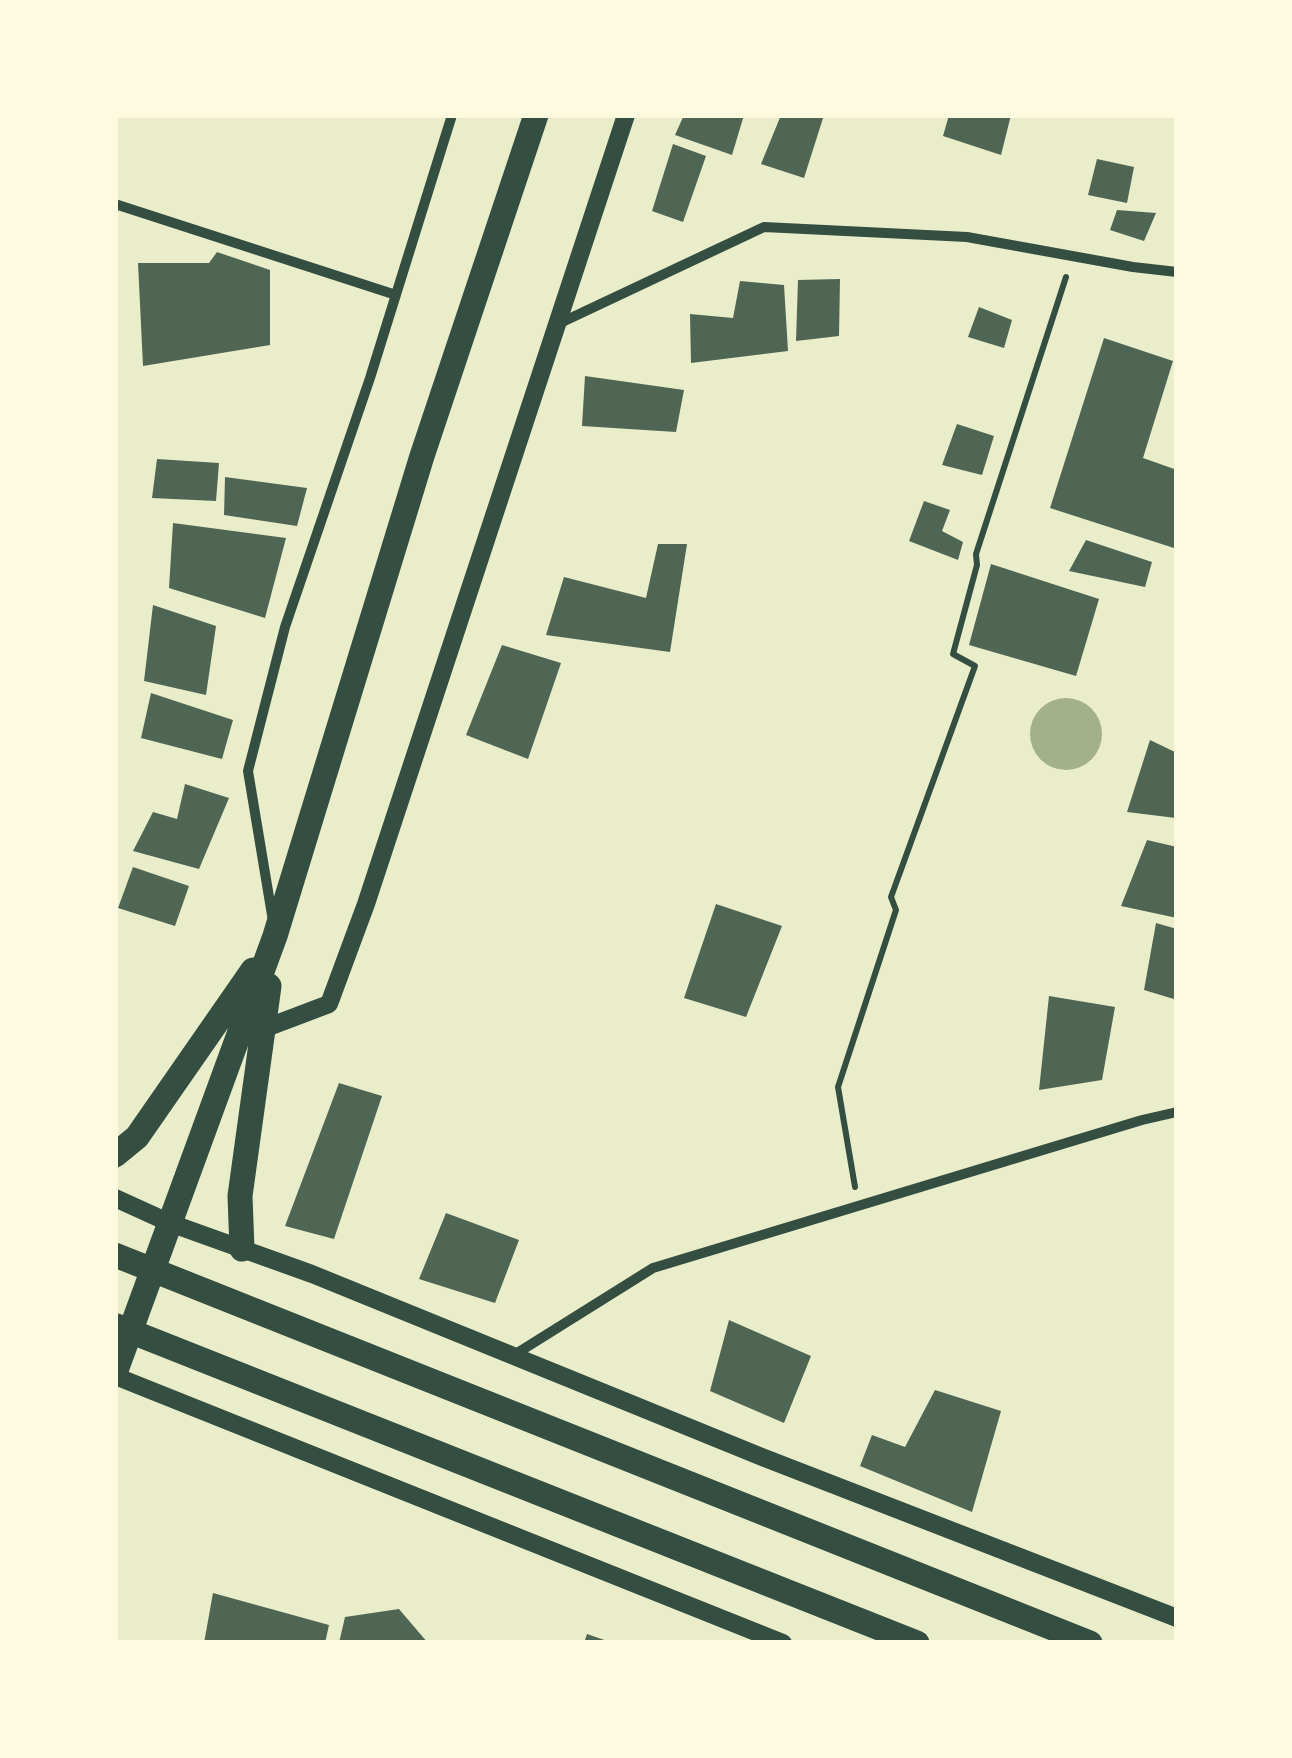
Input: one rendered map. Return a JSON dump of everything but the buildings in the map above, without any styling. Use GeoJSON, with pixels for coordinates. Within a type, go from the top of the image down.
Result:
{"type":"FeatureCollection","features":[{"type":"Feature","properties":{"kind":"highway"},"geometry":{"type":"LineString","coordinates":[[115,1374],[275,936],[422,456],[536,115]]}},
{"type":"Feature","properties":{"kind":"highway"},"geometry":{"type":"LineString","coordinates":[[242,1248],[240,1196],[275,936]]}},
{"type":"Feature","properties":{"kind":"highway"},"geometry":{"type":"LineString","coordinates":[[115,1155],[137,1137],[275,936]]}},
{"type":"Feature","properties":{"kind":"highway"},"geometry":{"type":"LineString","coordinates":[[115,1255],[1090,1643]]}},
{"type":"Feature","properties":{"kind":"highway"},"geometry":{"type":"LineString","coordinates":[[115,1326],[917,1643]]}},
{"type":"Feature","properties":{"kind":"street"},"geometry":{"type":"LineString","coordinates":[[275,936],[248,771],[285,627],[452,115]]}},
{"type":"Feature","properties":{"kind":"street"},"geometry":{"type":"LineString","coordinates":[[263,1028],[329,1004],[366,904],[626,115]]}},
{"type":"Feature","properties":{"kind":"street"},"geometry":{"type":"LineString","coordinates":[[115,204],[396,294]]}},
{"type":"Feature","properties":{"kind":"street"},"geometry":{"type":"LineString","coordinates":[[556,325],[764,227],[967,237],[1177,272]]}},
{"type":"Feature","properties":{"kind":"street"},"geometry":{"type":"LineString","coordinates":[[514,1354],[654,1268],[1177,1112]]}},
{"type":"Feature","properties":{"kind":"street"},"geometry":{"type":"LineString","coordinates":[[115,1198],[170,1223],[514,1354],[762,1457],[1177,1618]]}},
{"type":"Feature","properties":{"kind":"street"},"geometry":{"type":"LineString","coordinates":[[115,1374],[783,1643]]}},
{"type":"Feature","properties":{"kind":"path"},"geometry":{"type":"LineString","coordinates":[[858,1206],[838,1086],[896,910],[891,897],[975,666],[953,654],[977,565],[976,554],[1072,256]]}},
{"type":"Feature","properties":{"kind":"shaded area"},"geometry":{"type":"Polygon","coordinates":[[[1066,698],[1080,700],[1092,708],[1100,720],[1100,748],[1092,760],[1080,768],[1066,770],[1052,768],[1040,760],[1032,748],[1030,734],[1032,720],[1040,708],[1052,700],[1066,698]]]}}]}
